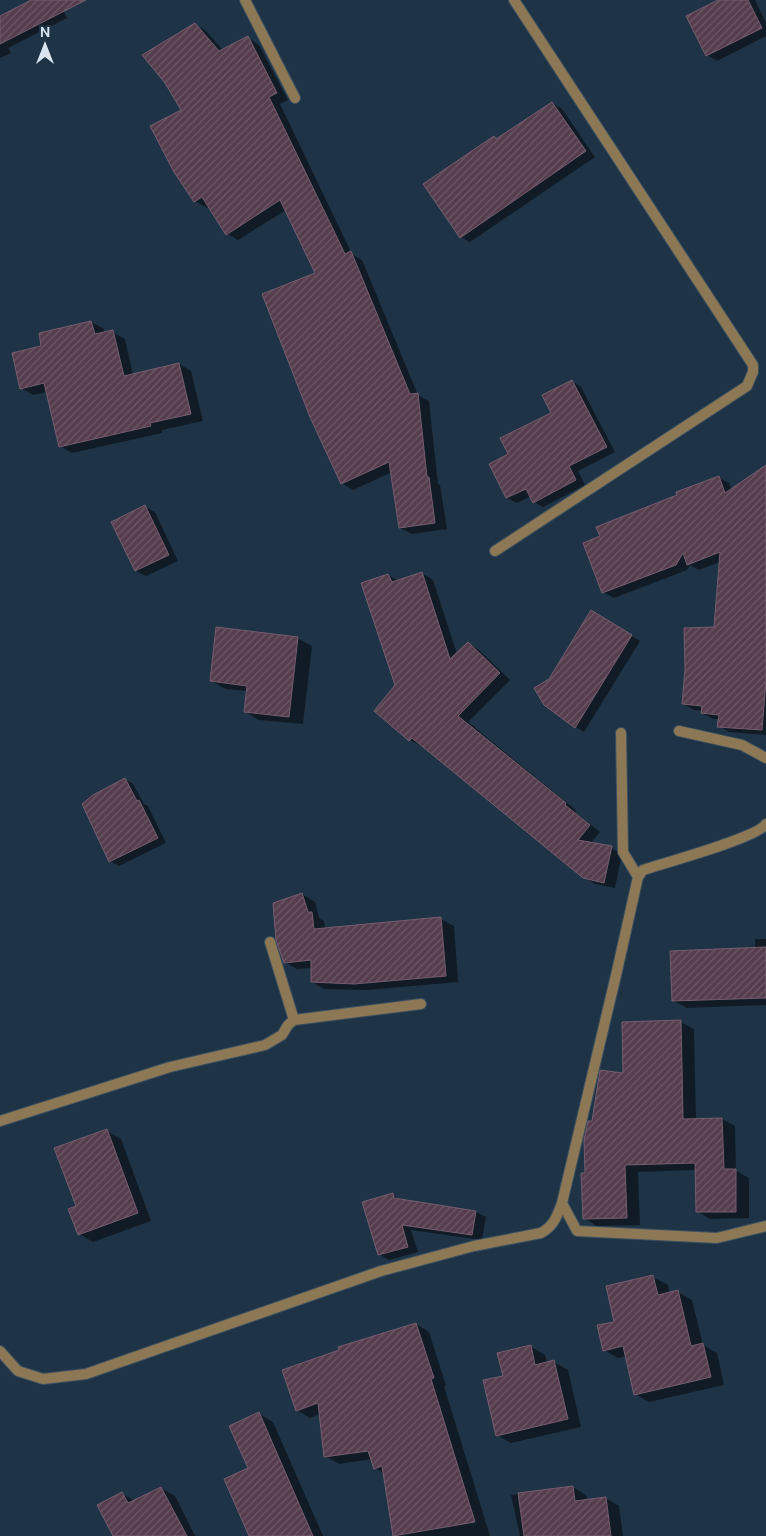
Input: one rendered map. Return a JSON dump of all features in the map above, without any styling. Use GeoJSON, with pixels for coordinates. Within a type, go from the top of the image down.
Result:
{"type":"FeatureCollection","features":[{"type":"Feature","properties":{"kind":"street"},"geometry":{"type":"LineString","coordinates":[[245,0],[295,98]]}},
{"type":"Feature","properties":{"kind":"street"},"geometry":{"type":"LineString","coordinates":[[495,551],[747,386],[753,372],[753,365],[514,0]]}},
{"type":"Feature","properties":{"kind":"street"},"geometry":{"type":"LineString","coordinates":[[679,731],[742,745],[766,758]]}},
{"type":"Feature","properties":{"kind":"street"},"geometry":{"type":"LineString","coordinates":[[621,733],[623,852],[638,877]]}},
{"type":"Feature","properties":{"kind":"street"},"geometry":{"type":"LineString","coordinates":[[0,1351],[18,1371],[43,1379],[86,1374],[382,1271],[474,1246],[541,1233],[549,1228],[555,1221],[562,1203],[618,972],[638,877],[643,870],[734,841],[763,829],[766,824]]}},
{"type":"Feature","properties":{"kind":"street"},"geometry":{"type":"LineString","coordinates":[[270,942],[294,1020]]}},
{"type":"Feature","properties":{"kind":"street"},"geometry":{"type":"LineString","coordinates":[[0,1121],[170,1067],[265,1045],[282,1035],[288,1024],[294,1020],[421,1004]]}},
{"type":"Feature","properties":{"kind":"street"},"geometry":{"type":"LineString","coordinates":[[562,1203],[577,1231],[718,1238],[766,1226]]}},
{"type":"Feature","properties":{"kind":"building"},"geometry":{"type":"Polygon","coordinates":[[[31,0],[86,0],[0,44],[0,16],[31,0]]]}},
{"type":"Feature","properties":{"kind":"building"},"geometry":{"type":"Polygon","coordinates":[[[718,0],[748,0],[762,28],[706,56],[686,16],[718,0]]]}},
{"type":"Feature","properties":{"kind":"building"},"geometry":{"type":"Polygon","coordinates":[[[195,23],[219,51],[248,36],[277,93],[269,97],[345,254],[351,251],[410,394],[418,393],[427,477],[429,477],[435,523],[399,528],[389,462],[341,484],[310,417],[262,294],[315,273],[280,200],[226,235],[202,197],[194,202],[174,172],[150,126],[181,110],[165,83],[142,55],[195,23]]]}},
{"type":"Feature","properties":{"kind":"building"},"geometry":{"type":"Polygon","coordinates":[[[552,102],[586,151],[460,238],[423,184],[494,136],[496,139],[552,102]]]}},
{"type":"Feature","properties":{"kind":"building"},"geometry":{"type":"Polygon","coordinates":[[[91,321],[95,334],[113,330],[124,376],[179,363],[191,414],[150,423],[151,426],[59,447],[44,383],[20,389],[12,353],[41,346],[39,333],[91,321]]]}},
{"type":"Feature","properties":{"kind":"building"},"geometry":{"type":"Polygon","coordinates":[[[572,380],[607,447],[569,466],[576,480],[533,503],[526,489],[506,498],[489,464],[508,454],[500,438],[551,413],[542,395],[572,380]]]}},
{"type":"Feature","properties":{"kind":"building"},"geometry":{"type":"Polygon","coordinates":[[[766,465],[766,680],[762,730],[717,727],[719,715],[701,713],[702,706],[682,704],[685,669],[684,628],[714,627],[720,552],[687,565],[683,553],[676,565],[602,593],[583,543],[600,536],[596,527],[677,495],[676,492],[719,476],[725,493],[766,465]]]}},
{"type":"Feature","properties":{"kind":"building"},"geometry":{"type":"Polygon","coordinates":[[[145,505],[169,555],[135,571],[111,522],[145,505]]]}},
{"type":"Feature","properties":{"kind":"building"},"geometry":{"type":"Polygon","coordinates":[[[422,572],[450,659],[468,642],[500,673],[458,716],[566,803],[565,805],[590,825],[578,840],[612,846],[604,883],[583,878],[412,738],[409,741],[374,711],[395,685],[361,583],[388,574],[392,582],[422,572]]]}},
{"type":"Feature","properties":{"kind":"building"},"geometry":{"type":"Polygon","coordinates":[[[591,610],[632,635],[575,728],[544,705],[534,688],[549,679],[591,610]]]}},
{"type":"Feature","properties":{"kind":"building"},"geometry":{"type":"Polygon","coordinates":[[[216,627],[298,637],[289,717],[244,712],[247,686],[210,681],[216,627]]]}},
{"type":"Feature","properties":{"kind":"building"},"geometry":{"type":"Polygon","coordinates":[[[125,778],[137,801],[139,800],[158,838],[109,862],[82,804],[93,795],[125,778]]]}},
{"type":"Feature","properties":{"kind":"building"},"geometry":{"type":"Polygon","coordinates":[[[302,893],[308,912],[312,912],[314,929],[441,917],[446,976],[354,984],[311,982],[311,960],[284,963],[276,940],[273,903],[302,893]]]}},
{"type":"Feature","properties":{"kind":"building"},"geometry":{"type":"Polygon","coordinates":[[[766,947],[766,998],[672,1001],[670,951],[766,947]]]}},
{"type":"Feature","properties":{"kind":"building"},"geometry":{"type":"Polygon","coordinates":[[[681,1020],[683,1119],[722,1118],[724,1169],[736,1169],[736,1212],[696,1212],[695,1163],[625,1165],[627,1218],[583,1219],[581,1173],[585,1173],[584,1140],[588,1121],[592,1121],[600,1070],[623,1073],[622,1022],[681,1020]]]}},
{"type":"Feature","properties":{"kind":"building"},"geometry":{"type":"Polygon","coordinates":[[[107,1129],[138,1213],[78,1235],[68,1209],[76,1206],[54,1148],[107,1129]]]}},
{"type":"Feature","properties":{"kind":"building"},"geometry":{"type":"Polygon","coordinates":[[[393,1193],[394,1198],[476,1211],[472,1235],[402,1225],[408,1247],[378,1255],[362,1202],[393,1193]]]}},
{"type":"Feature","properties":{"kind":"building"},"geometry":{"type":"Polygon","coordinates":[[[653,1275],[658,1295],[678,1290],[691,1346],[703,1343],[711,1377],[634,1395],[623,1346],[603,1351],[597,1325],[614,1322],[606,1286],[653,1275]]]}},
{"type":"Feature","properties":{"kind":"building"},"geometry":{"type":"Polygon","coordinates":[[[416,1323],[434,1378],[431,1379],[475,1522],[393,1536],[382,1466],[374,1469],[368,1451],[324,1457],[318,1403],[296,1411],[282,1370],[339,1350],[338,1347],[416,1323]]]}},
{"type":"Feature","properties":{"kind":"building"},"geometry":{"type":"Polygon","coordinates":[[[531,1345],[535,1365],[554,1360],[568,1419],[496,1436],[483,1380],[503,1376],[497,1353],[531,1345]]]}},
{"type":"Feature","properties":{"kind":"building"},"geometry":{"type":"Polygon","coordinates":[[[259,1412],[313,1536],[249,1536],[224,1479],[248,1468],[229,1426],[259,1412]]]}},
{"type":"Feature","properties":{"kind":"building"},"geometry":{"type":"Polygon","coordinates":[[[573,1486],[575,1501],[606,1497],[611,1536],[524,1536],[518,1493],[573,1486]]]}},
{"type":"Feature","properties":{"kind":"building"},"geometry":{"type":"Polygon","coordinates":[[[161,1487],[187,1536],[113,1536],[97,1505],[122,1492],[128,1503],[161,1487]]]}}]}
